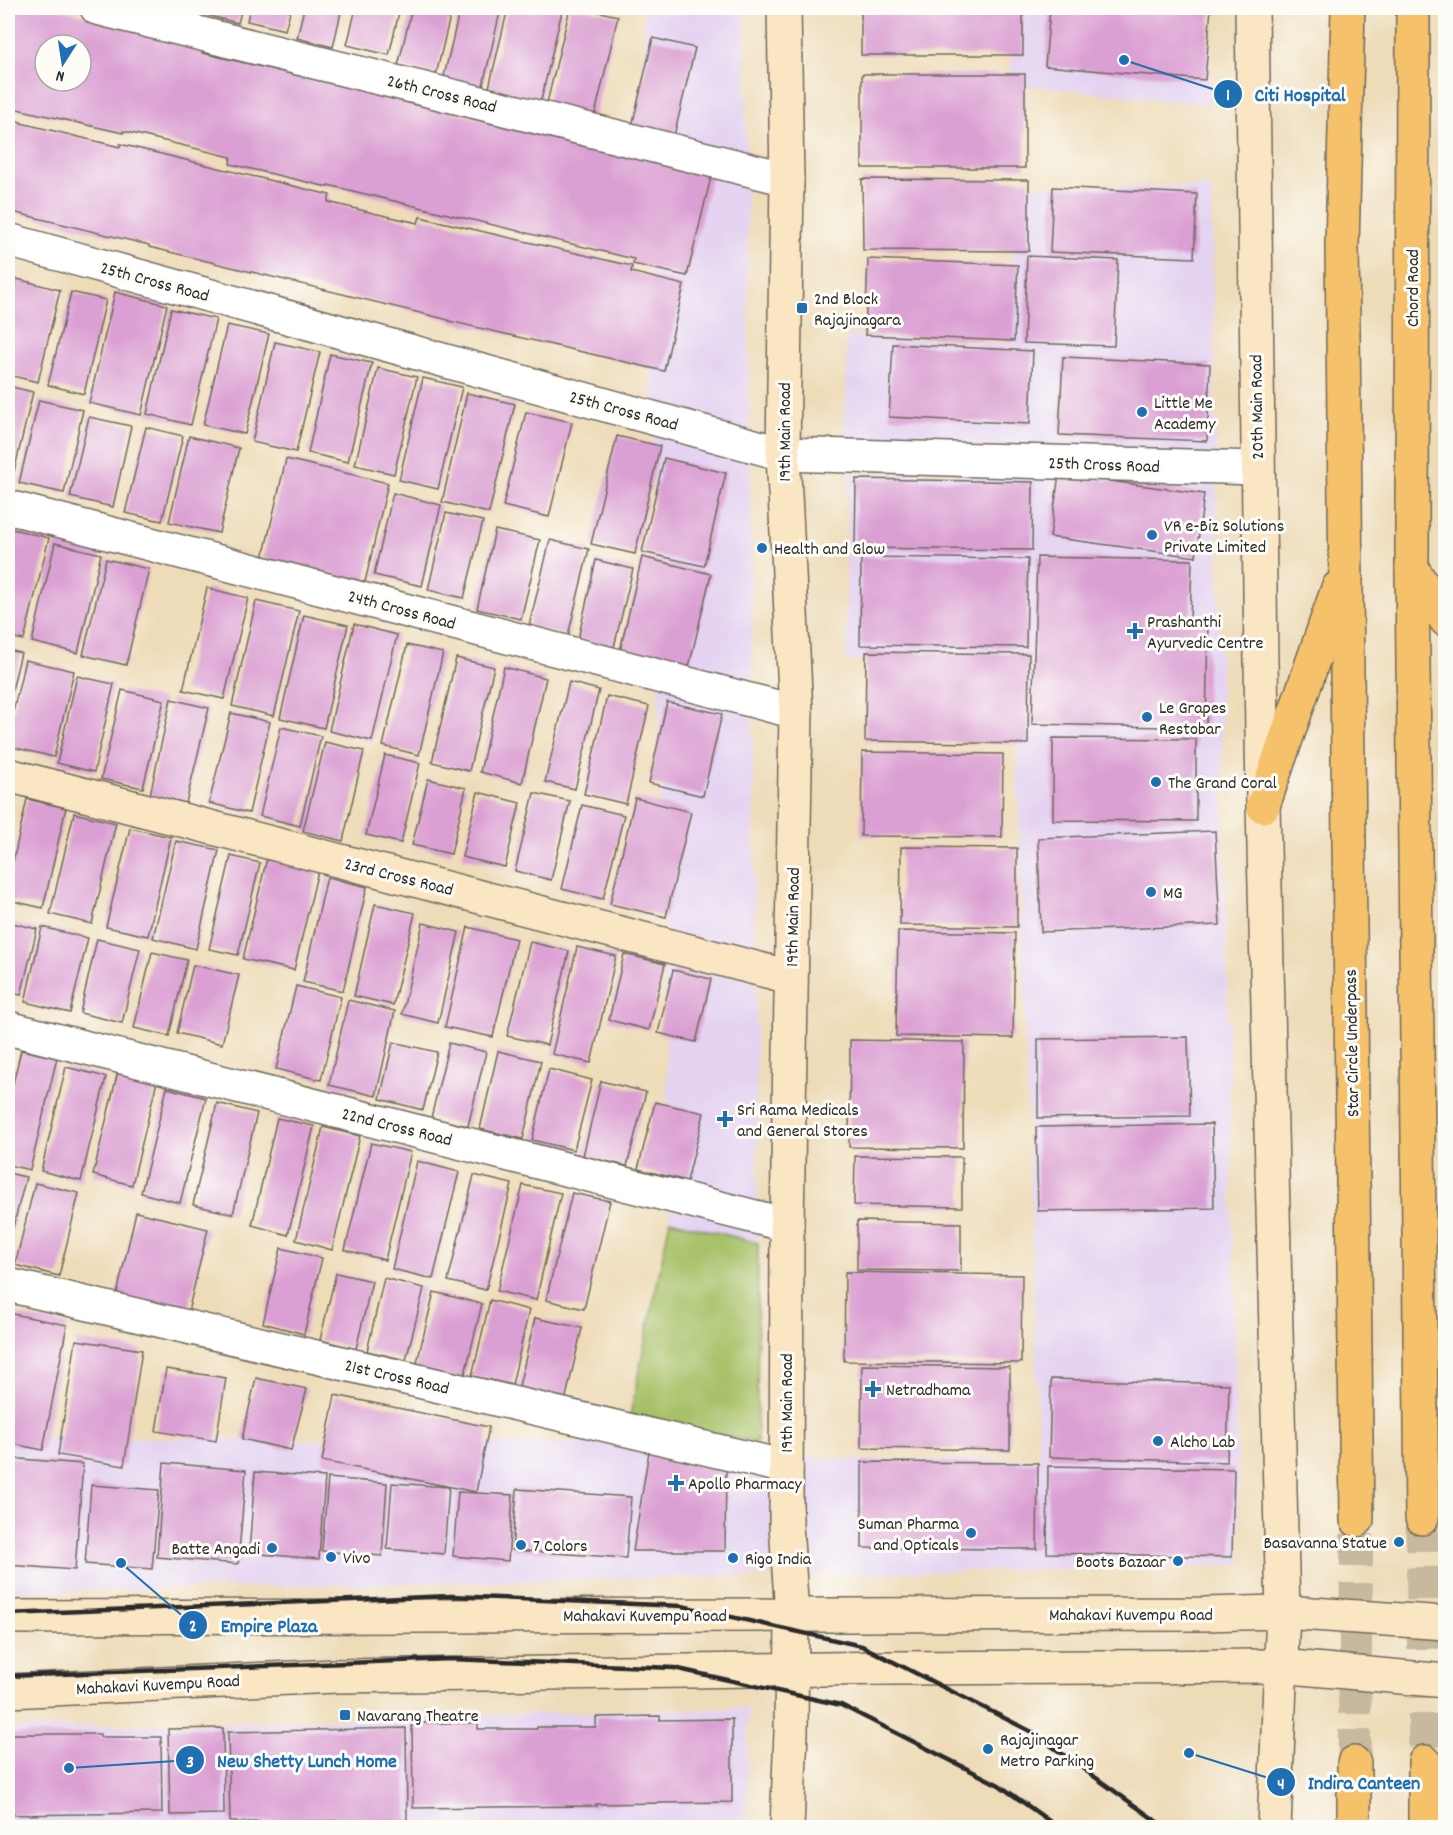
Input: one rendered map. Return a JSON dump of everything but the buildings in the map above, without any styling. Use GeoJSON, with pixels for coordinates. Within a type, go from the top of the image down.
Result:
{"type":"FeatureCollection","features":[{"type":"Feature","properties":{"kind":"main road"},"geometry":{"type":"LineString","coordinates":[[1263,806],[1345,566],[1342,247],[1348,8]]}},
{"type":"Feature","properties":{"kind":"main road","name":"Chord Road"},"geometry":{"type":"LineString","coordinates":[[1412,569],[1413,8]]}},
{"type":"Feature","properties":{"kind":"main road","name":"Star Circle Underpass"},"geometry":{"type":"LineString","coordinates":[[1345,566],[1357,1520]]}},
{"type":"Feature","properties":{"kind":"main road"},"geometry":{"type":"LineString","coordinates":[[1412,569],[1446,620]]}},
{"type":"Feature","properties":{"kind":"main road"},"geometry":{"type":"LineString","coordinates":[[1412,569],[1422,1518]]}},
{"type":"Feature","properties":{"kind":"main road"},"geometry":{"type":"LineString","coordinates":[[1425,1762],[1425,1827]]}},
{"type":"Feature","properties":{"kind":"main road"},"geometry":{"type":"LineString","coordinates":[[1354,1763],[1354,1827]]}},
{"type":"Feature","properties":{"kind":"street","name":"26th Cross Road"},"geometry":{"type":"LineString","coordinates":[[97,8],[787,179]]}},
{"type":"Feature","properties":{"kind":"street","name":"19th Main Road"},"geometry":{"type":"LineString","coordinates":[[783,8],[787,179],[783,454],[796,712],[787,1225],[786,1525],[792,1615],[787,1827]]}},
{"type":"Feature","properties":{"kind":"street","name":"20th Main Road"},"geometry":{"type":"LineString","coordinates":[[1252,8],[1257,468],[1283,1612],[1281,1666]]}},
{"type":"Feature","properties":{"kind":"street","name":"25th Cross Road"},"geometry":{"type":"LineString","coordinates":[[8,240],[783,454],[1257,468]]}},
{"type":"Feature","properties":{"kind":"street","name":"24th Cross Road"},"geometry":{"type":"LineString","coordinates":[[8,507],[796,712]]}},
{"type":"Feature","properties":{"kind":"street","name":"23rd Cross Road"},"geometry":{"type":"LineString","coordinates":[[8,775],[790,976]]}},
{"type":"Feature","properties":{"kind":"street","name":"22nd Cross Road"},"geometry":{"type":"LineString","coordinates":[[8,1028],[787,1225]]}},
{"type":"Feature","properties":{"kind":"street","name":"21st Cross Road"},"geometry":{"type":"LineString","coordinates":[[8,1285],[786,1467]]}},
{"type":"Feature","properties":{"kind":"street","name":"Mahakavi Kuvempu Road"},"geometry":{"type":"LineString","coordinates":[[8,1617],[1283,1612],[1446,1623]]}},
{"type":"Feature","properties":{"kind":"street","name":"Mahakavi Kuvempu Road"},"geometry":{"type":"LineString","coordinates":[[8,1691],[336,1676],[892,1668],[1281,1666],[1446,1682]]}},
{"type":"Feature","properties":{"kind":"street"},"geometry":{"type":"LineString","coordinates":[[1274,1827],[1281,1666]]}},
{"type":"Feature","properties":{"kind":"shaded area"},"geometry":{"type":"Polygon","coordinates":[[[644,8],[745,8],[758,1243],[670,1220],[644,8]]]}},
{"type":"Feature","properties":{"kind":"shaded area"},"geometry":{"type":"Polygon","coordinates":[[[1011,8],[1209,8],[1210,105],[1011,84],[1011,8]]]}},
{"type":"Feature","properties":{"kind":"shaded area"},"geometry":{"type":"Polygon","coordinates":[[[1012,186],[1211,187],[1216,455],[845,440],[847,335],[1013,345],[1012,186]]]}},
{"type":"Feature","properties":{"kind":"shaded area"},"geometry":{"type":"Polygon","coordinates":[[[848,473],[1216,477],[1240,1565],[8,1592],[8,1436],[652,1445],[854,1460],[1039,1460],[1014,662],[846,660],[848,473]]]}},
{"type":"Feature","properties":{"kind":"shaded area"},"geometry":{"type":"Polygon","coordinates":[[[748,1708],[746,1827],[642,1827],[642,1821],[238,1827],[8,1827],[8,1729],[748,1708]]]}},
{"type":"Feature","properties":{"kind":"green space"},"geometry":{"type":"Polygon","coordinates":[[[670,1220],[758,1243],[757,1443],[630,1416],[670,1220]]]}},
{"type":"Feature","properties":{"kind":"tunnel"},"geometry":{"type":"LineString","coordinates":[[1422,1518],[1425,1762]]}},
{"type":"Feature","properties":{"kind":"tunnel"},"geometry":{"type":"LineString","coordinates":[[1354,1763],[1357,1520]]}},
{"type":"Feature","properties":{"kind":"railway"},"geometry":{"type":"LineString","coordinates":[[8,1614],[451,1596],[682,1606],[862,1646],[1032,1732],[1166,1828]]}},
{"type":"Feature","properties":{"kind":"railway"},"geometry":{"type":"LineString","coordinates":[[8,1676],[451,1659],[674,1668],[841,1705],[999,1785],[1059,1828]]}},
{"type":"Feature","properties":{"kind":"place","name":"Citi Hospital"},"geometry":{"type":"Point","coordinates":[1124,60]}},
{"type":"Feature","properties":{"kind":"place","name":"2nd Block Rajajinagara"},"geometry":{"type":"Point","coordinates":[802,308]}},
{"type":"Feature","properties":{"kind":"place","name":"Little Me Academy"},"geometry":{"type":"Point","coordinates":[1142,412]}},
{"type":"Feature","properties":{"kind":"place","name":"VR e-Biz Solutions Private Limited"},"geometry":{"type":"Point","coordinates":[1152,535]}},
{"type":"Feature","properties":{"kind":"place","name":"Health and Glow"},"geometry":{"type":"Point","coordinates":[762,548]}},
{"type":"Feature","properties":{"kind":"place","name":"Prashanthi Ayurvedic Centre"},"geometry":{"type":"Point","coordinates":[1135,631]}},
{"type":"Feature","properties":{"kind":"place","name":"Le Grapes Restobar"},"geometry":{"type":"Point","coordinates":[1147,717]}},
{"type":"Feature","properties":{"kind":"place","name":"The Grand Coral"},"geometry":{"type":"Point","coordinates":[1156,782]}},
{"type":"Feature","properties":{"kind":"place","name":"MG"},"geometry":{"type":"Point","coordinates":[1151,892]}},
{"type":"Feature","properties":{"kind":"place","name":"Sri Rama Medicals and General Stores"},"geometry":{"type":"Point","coordinates":[725,1119]}},
{"type":"Feature","properties":{"kind":"place","name":"Netradhama"},"geometry":{"type":"Point","coordinates":[873,1389]}},
{"type":"Feature","properties":{"kind":"place","name":"Alcho Lab"},"geometry":{"type":"Point","coordinates":[1158,1441]}},
{"type":"Feature","properties":{"kind":"place","name":"Apollo Pharmacy"},"geometry":{"type":"Point","coordinates":[676,1483]}},
{"type":"Feature","properties":{"kind":"place","name":"Suman Pharma and Opticals"},"geometry":{"type":"Point","coordinates":[971,1533]}},
{"type":"Feature","properties":{"kind":"place","name":"Basavanna Statue"},"geometry":{"type":"Point","coordinates":[1399,1542]}},
{"type":"Feature","properties":{"kind":"place","name":"7 Colors"},"geometry":{"type":"Point","coordinates":[521,1545]}},
{"type":"Feature","properties":{"kind":"place","name":"Batte Angadi"},"geometry":{"type":"Point","coordinates":[272,1548]}},
{"type":"Feature","properties":{"kind":"place","name":"Vivo"},"geometry":{"type":"Point","coordinates":[331,1557]}},
{"type":"Feature","properties":{"kind":"place","name":"Rigo India"},"geometry":{"type":"Point","coordinates":[733,1558]}},
{"type":"Feature","properties":{"kind":"place","name":"Boots Bazaar"},"geometry":{"type":"Point","coordinates":[1178,1561]}},
{"type":"Feature","properties":{"kind":"place","name":"Empire Plaza"},"geometry":{"type":"Point","coordinates":[121,1563]}},
{"type":"Feature","properties":{"kind":"place","name":"Navarang Theatre"},"geometry":{"type":"Point","coordinates":[345,1715]}},
{"type":"Feature","properties":{"kind":"place","name":"Rajajinagar Metro Parking"},"geometry":{"type":"Point","coordinates":[988,1749]}},
{"type":"Feature","properties":{"kind":"place","name":"Indira Canteen"},"geometry":{"type":"Point","coordinates":[1189,1753]}},
{"type":"Feature","properties":{"kind":"place","name":"New Shetty Lunch Home"},"geometry":{"type":"Point","coordinates":[69,1768]}}]}
